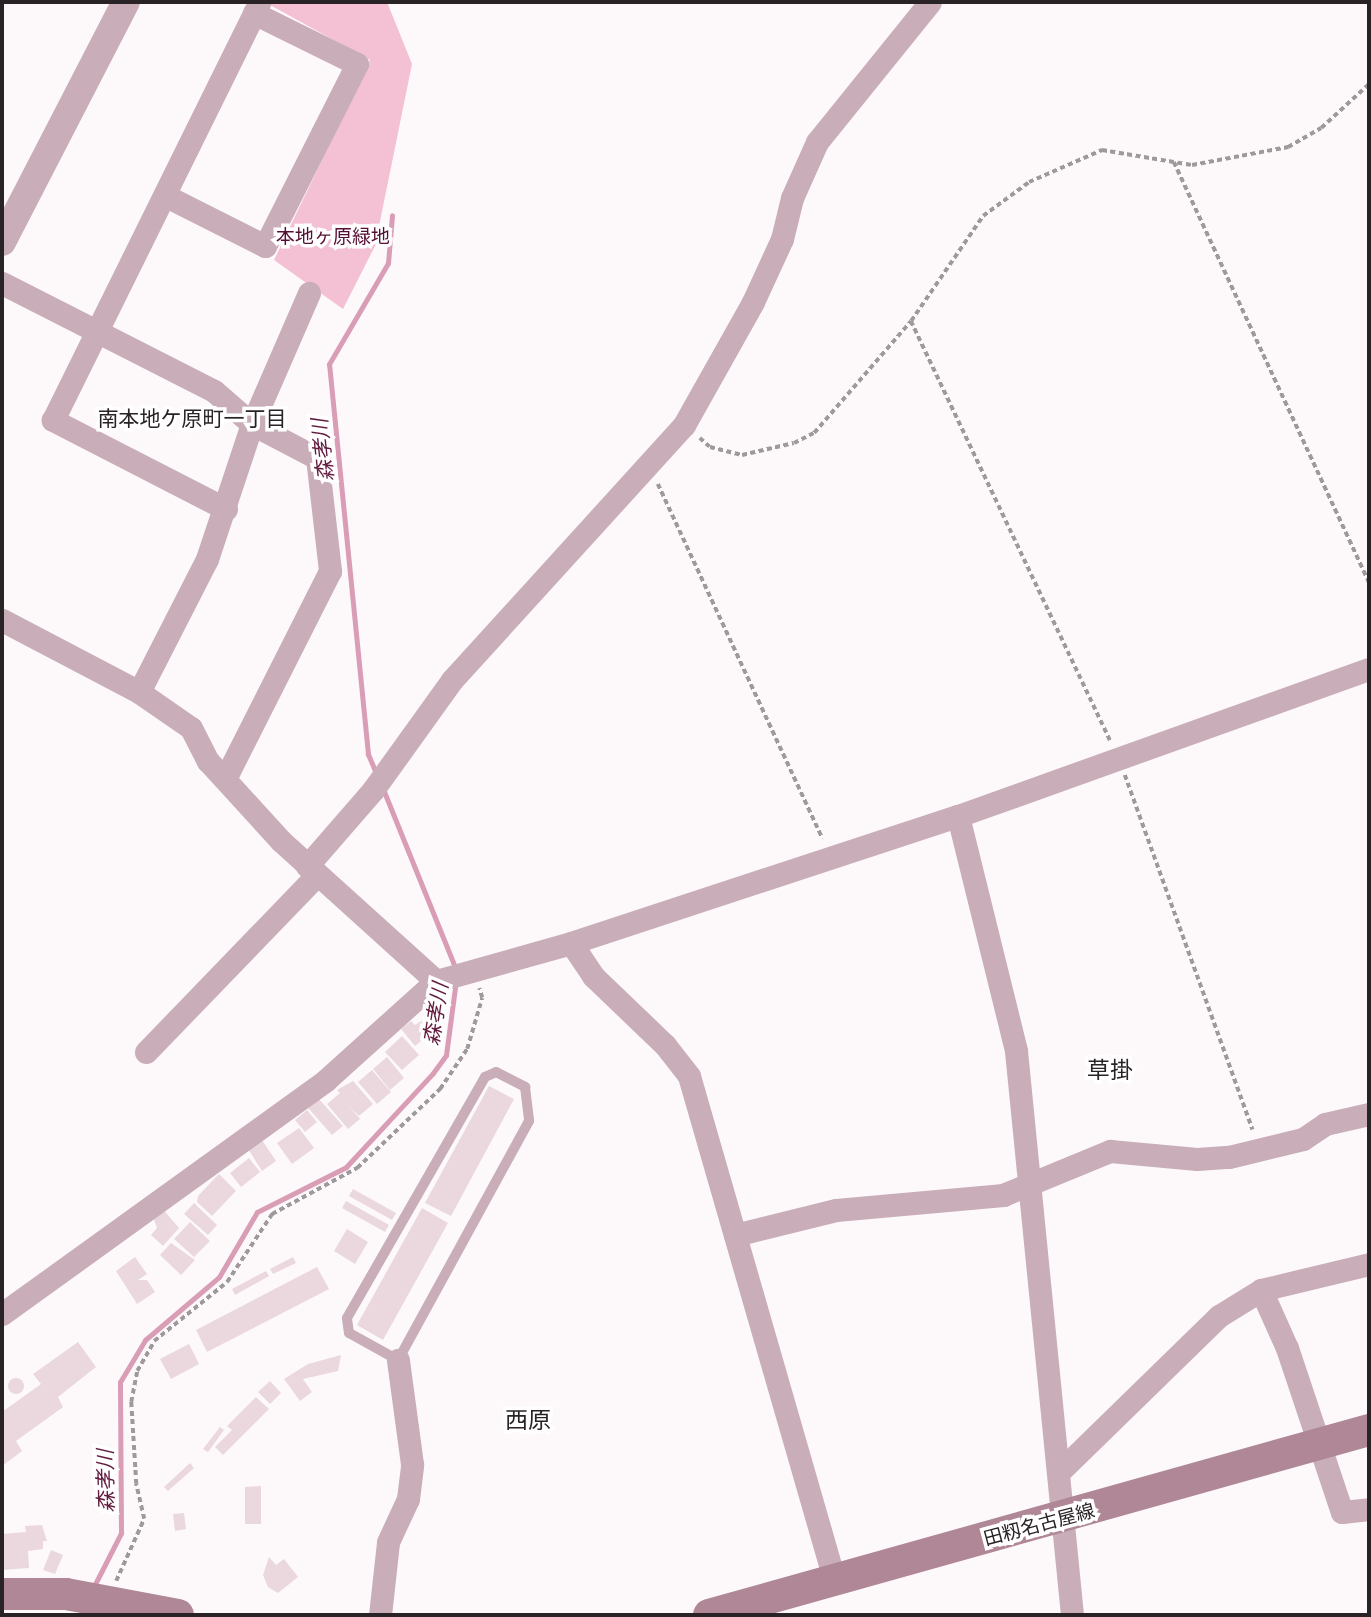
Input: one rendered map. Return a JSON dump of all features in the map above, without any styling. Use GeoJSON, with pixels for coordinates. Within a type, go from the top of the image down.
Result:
{"type":"FeatureCollection","features":[{"type":"Feature","properties":{"kind":"main road","name":"田籾名古屋線"},"geometry":{"type":"LineString","coordinates":[[718,1614],[835,1582],[915,1555],[1065,1518],[1369,1430]]}},
{"type":"Feature","properties":{"kind":"main road"},"geometry":{"type":"LineString","coordinates":[[2,1594],[66,1594],[178,1615]]}},
{"type":"Feature","properties":{"kind":"street"},"geometry":{"type":"LineString","coordinates":[[2,242],[126,2]]}},
{"type":"Feature","properties":{"kind":"street"},"geometry":{"type":"LineString","coordinates":[[146,1052],[312,871],[452,680],[684,425],[758,290],[817,142],[929,2]]}},
{"type":"Feature","properties":{"kind":"street"},"geometry":{"type":"LineString","coordinates":[[166,196],[265,246],[357,64],[257,7],[54,420],[226,509]]}},
{"type":"Feature","properties":{"kind":"street"},"geometry":{"type":"LineString","coordinates":[[2,283],[214,391],[252,424],[317,458],[330,571],[225,779]]}},
{"type":"Feature","properties":{"kind":"street"},"geometry":{"type":"LineString","coordinates":[[139,692],[207,559],[226,509],[252,424],[309,293]]}},
{"type":"Feature","properties":{"kind":"street"},"geometry":{"type":"LineString","coordinates":[[2,620],[139,692],[191,728],[225,779],[312,871],[440,980]]}},
{"type":"Feature","properties":{"kind":"street"},"geometry":{"type":"LineString","coordinates":[[2,1314],[326,1080],[440,980],[571,943],[958,816],[1369,669]]}},
{"type":"Feature","properties":{"kind":"street"},"geometry":{"type":"LineString","coordinates":[[958,816],[1016,1051],[1028,1187],[1065,1518],[1072,1615]]}},
{"type":"Feature","properties":{"kind":"street"},"geometry":{"type":"LineString","coordinates":[[571,943],[593,976],[665,1045],[689,1076],[835,1582]]}},
{"type":"Feature","properties":{"kind":"street"},"geometry":{"type":"LineString","coordinates":[[735,1235],[836,1210],[1003,1195],[1028,1187],[1110,1151],[1197,1160],[1261,1149],[1303,1139],[1325,1124],[1369,1114]]}},
{"type":"Feature","properties":{"kind":"street"},"geometry":{"type":"LineString","coordinates":[[1060,1471],[1194,1339],[1261,1290],[1369,1264]]}},
{"type":"Feature","properties":{"kind":"street"},"geometry":{"type":"LineString","coordinates":[[1261,1290],[1287,1348],[1317,1445],[1342,1512],[1369,1509]]}},
{"type":"Feature","properties":{"kind":"street"},"geometry":{"type":"LineString","coordinates":[[380,1615],[387,1542],[408,1499],[412,1464],[398,1360]]}},
{"type":"Feature","properties":{"kind":"lane"},"geometry":{"type":"LineString","coordinates":[[496,1072],[524,1087],[529,1121],[398,1360],[349,1333],[347,1318],[485,1077],[496,1072]]}},
{"type":"Feature","properties":{"kind":"path"},"geometry":{"type":"LineString","coordinates":[[684,425],[710,447],[728,453],[760,453],[794,443],[827,420],[911,321],[983,216],[1029,182],[1102,150],[1192,165],[1288,147],[1321,128],[1369,84]]}},
{"type":"Feature","properties":{"kind":"path"},"geometry":{"type":"LineString","coordinates":[[1174,162],[1369,582]]}},
{"type":"Feature","properties":{"kind":"path"},"geometry":{"type":"LineString","coordinates":[[911,321],[1119,758],[1261,1149]]}},
{"type":"Feature","properties":{"kind":"path"},"geometry":{"type":"LineString","coordinates":[[649,465],[831,857]]}},
{"type":"Feature","properties":{"kind":"path"},"geometry":{"type":"LineString","coordinates":[[105,1601],[144,1519],[136,1484],[131,1402],[137,1371],[154,1341],[227,1282],[272,1214],[357,1168],[440,1088],[467,1049],[482,998],[474,970]]}},
{"type":"Feature","properties":{"kind":"green space","name":"本地ヶ原緑地"},"geometry":{"type":"Polygon","coordinates":[[[272,2],[387,2],[412,64],[375,246],[343,309],[274,260],[370,60],[270,5],[272,2]]]}},
{"type":"Feature","properties":{"kind":"building"},"geometry":{"type":"Polygon","coordinates":[[[411,1021],[415,1025],[421,1021],[431,1033],[415,1046],[401,1029],[411,1021]]]}},
{"type":"Feature","properties":{"kind":"building"},"geometry":{"type":"Polygon","coordinates":[[[402,1036],[419,1055],[402,1070],[385,1052],[402,1036]]]}},
{"type":"Feature","properties":{"kind":"building"},"geometry":{"type":"Polygon","coordinates":[[[387,1057],[404,1078],[390,1090],[373,1069],[387,1057]]]}},
{"type":"Feature","properties":{"kind":"building"},"geometry":{"type":"Polygon","coordinates":[[[372,1070],[391,1092],[377,1104],[358,1082],[372,1070]]]}},
{"type":"Feature","properties":{"kind":"building"},"geometry":{"type":"Polygon","coordinates":[[[353,1081],[373,1104],[359,1116],[349,1106],[360,1119],[348,1129],[327,1104],[340,1093],[337,1090],[353,1081]]]}},
{"type":"Feature","properties":{"kind":"building"},"geometry":{"type":"Polygon","coordinates":[[[489,1086],[514,1099],[451,1216],[425,1203],[489,1086]]]}},
{"type":"Feature","properties":{"kind":"building"},"geometry":{"type":"Polygon","coordinates":[[[319,1099],[343,1126],[332,1135],[308,1108],[319,1099]]]}},
{"type":"Feature","properties":{"kind":"building"},"geometry":{"type":"Polygon","coordinates":[[[307,1110],[317,1122],[305,1132],[295,1120],[307,1110]]]}},
{"type":"Feature","properties":{"kind":"building"},"geometry":{"type":"Polygon","coordinates":[[[299,1128],[314,1148],[292,1164],[277,1143],[299,1128]]]}},
{"type":"Feature","properties":{"kind":"building"},"geometry":{"type":"Polygon","coordinates":[[[262,1140],[276,1161],[262,1171],[248,1149],[262,1140]]]}},
{"type":"Feature","properties":{"kind":"building"},"geometry":{"type":"Polygon","coordinates":[[[249,1158],[260,1172],[241,1187],[230,1173],[249,1158]]]}},
{"type":"Feature","properties":{"kind":"building"},"geometry":{"type":"Polygon","coordinates":[[[219,1174],[236,1191],[212,1216],[197,1202],[198,1196],[219,1174]]]}},
{"type":"Feature","properties":{"kind":"building"},"geometry":{"type":"Polygon","coordinates":[[[353,1189],[396,1213],[392,1220],[349,1196],[353,1189]]]}},
{"type":"Feature","properties":{"kind":"building"},"geometry":{"type":"Polygon","coordinates":[[[346,1201],[389,1225],[385,1232],[342,1208],[346,1201]]]}},
{"type":"Feature","properties":{"kind":"building"},"geometry":{"type":"Polygon","coordinates":[[[194,1203],[217,1225],[208,1235],[184,1214],[194,1203]]]}},
{"type":"Feature","properties":{"kind":"building"},"geometry":{"type":"Polygon","coordinates":[[[161,1207],[179,1228],[163,1246],[151,1235],[157,1228],[153,1217],[161,1207]]]}},
{"type":"Feature","properties":{"kind":"building"},"geometry":{"type":"Polygon","coordinates":[[[422,1208],[448,1223],[383,1340],[357,1325],[422,1208]]]}},
{"type":"Feature","properties":{"kind":"building"},"geometry":{"type":"Polygon","coordinates":[[[190,1222],[210,1241],[194,1257],[174,1239],[190,1222]]]}},
{"type":"Feature","properties":{"kind":"building"},"geometry":{"type":"Polygon","coordinates":[[[347,1229],[368,1242],[355,1264],[334,1251],[347,1229]]]}},
{"type":"Feature","properties":{"kind":"building"},"geometry":{"type":"Polygon","coordinates":[[[171,1243],[195,1260],[181,1275],[160,1255],[171,1243]]]}},
{"type":"Feature","properties":{"kind":"building"},"geometry":{"type":"Polygon","coordinates":[[[135,1257],[147,1274],[138,1280],[147,1280],[155,1292],[137,1304],[116,1271],[135,1257]]]}},
{"type":"Feature","properties":{"kind":"building"},"geometry":{"type":"Polygon","coordinates":[[[293,1257],[296,1263],[273,1274],[270,1269],[293,1257]]]}},
{"type":"Feature","properties":{"kind":"building"},"geometry":{"type":"Polygon","coordinates":[[[317,1267],[329,1289],[207,1352],[196,1330],[317,1267]]]}},
{"type":"Feature","properties":{"kind":"building"},"geometry":{"type":"Polygon","coordinates":[[[266,1271],[269,1276],[235,1295],[232,1289],[266,1271]]]}},
{"type":"Feature","properties":{"kind":"building"},"geometry":{"type":"Polygon","coordinates":[[[78,1342],[96,1367],[58,1397],[63,1407],[16,1441],[22,1451],[2,1466],[2,1412],[41,1384],[33,1374],[78,1342]]]}},
{"type":"Feature","properties":{"kind":"building"},"geometry":{"type":"Polygon","coordinates":[[[189,1344],[199,1364],[171,1379],[160,1359],[189,1344]]]}},
{"type":"Feature","properties":{"kind":"building"},"geometry":{"type":"Polygon","coordinates":[[[341,1355],[338,1371],[303,1379],[312,1392],[300,1401],[284,1379],[308,1364],[341,1355]]]}},
{"type":"Feature","properties":{"kind":"building"},"geometry":{"type":"Polygon","coordinates":[[[13,1378],[19,1378],[24,1386],[22,1392],[13,1394],[8,1389],[8,1383],[13,1378]]]}},
{"type":"Feature","properties":{"kind":"building"},"geometry":{"type":"Polygon","coordinates":[[[270,1381],[281,1393],[270,1404],[258,1392],[270,1381]]]}},
{"type":"Feature","properties":{"kind":"building"},"geometry":{"type":"Polygon","coordinates":[[[256,1397],[269,1409],[223,1455],[215,1447],[232,1430],[227,1426],[256,1397]]]}},
{"type":"Feature","properties":{"kind":"building"},"geometry":{"type":"Polygon","coordinates":[[[220,1427],[224,1430],[208,1452],[203,1449],[220,1427]]]}},
{"type":"Feature","properties":{"kind":"building"},"geometry":{"type":"Polygon","coordinates":[[[190,1463],[194,1468],[168,1491],[164,1487],[190,1463]]]}},
{"type":"Feature","properties":{"kind":"building"},"geometry":{"type":"Polygon","coordinates":[[[261,1486],[261,1524],[245,1524],[245,1487],[261,1486]]]}},
{"type":"Feature","properties":{"kind":"building"},"geometry":{"type":"Polygon","coordinates":[[[184,1513],[186,1529],[175,1531],[173,1514],[184,1513]]]}},
{"type":"Feature","properties":{"kind":"building"},"geometry":{"type":"Polygon","coordinates":[[[42,1525],[47,1541],[43,1541],[43,1549],[28,1551],[29,1568],[2,1570],[2,1534],[26,1532],[25,1526],[42,1525]]]}},
{"type":"Feature","properties":{"kind":"building"},"geometry":{"type":"Polygon","coordinates":[[[51,1550],[63,1555],[55,1574],[43,1570],[51,1550]]]}},
{"type":"Feature","properties":{"kind":"building"},"geometry":{"type":"Polygon","coordinates":[[[269,1557],[276,1565],[284,1559],[298,1577],[278,1593],[268,1587],[263,1575],[269,1557]]]}},
{"type":"Feature","properties":{"kind":"waterway","name":"森孝川"},"geometry":{"type":"LineString","coordinates":[[376,773],[368,754],[329,364],[388,263],[392,215]]}},
{"type":"Feature","properties":{"kind":"waterway","name":"森孝川"},"geometry":{"type":"LineString","coordinates":[[383,789],[456,970]]}},
{"type":"Feature","properties":{"kind":"waterway","name":"森孝川"},"geometry":{"type":"LineString","coordinates":[[93,1588],[121,1533],[120,1382],[145,1340],[219,1277],[257,1212],[346,1167],[433,1073],[446,1055],[456,980]]}},
{"type":"Feature","properties":{"kind":"district","name":"南本地ケ原町一丁目"},"geometry":{"type":"Point","coordinates":[192,418]}},
{"type":"Feature","properties":{"kind":"district","name":"草掛"},"geometry":{"type":"Point","coordinates":[1110,1069]}},
{"type":"Feature","properties":{"kind":"district","name":"西原"},"geometry":{"type":"Point","coordinates":[528,1419]}}]}
